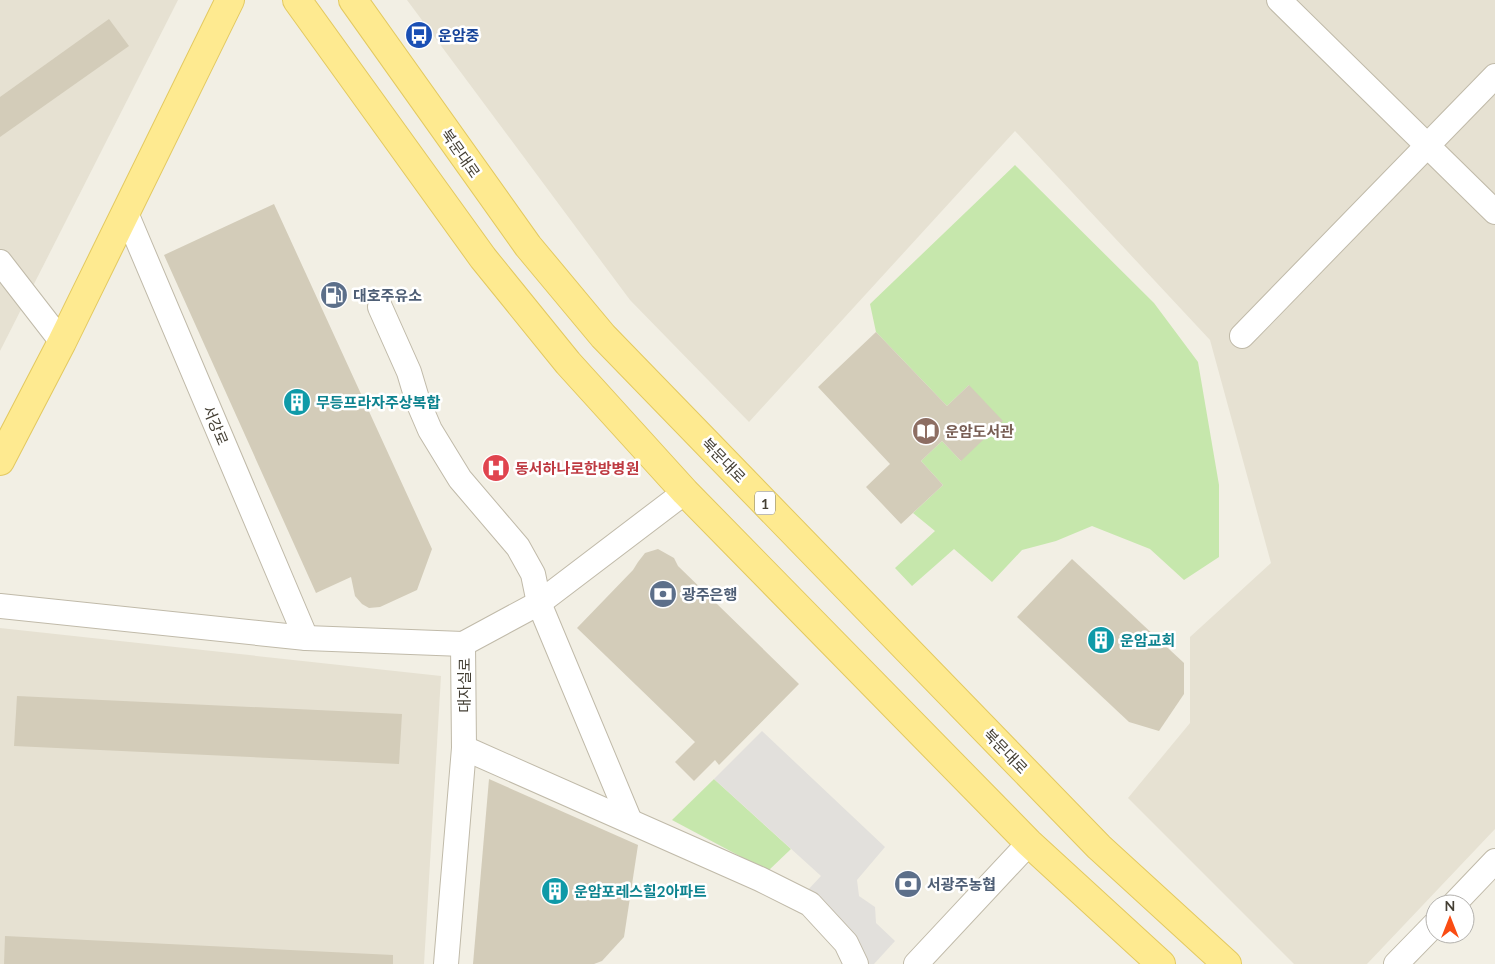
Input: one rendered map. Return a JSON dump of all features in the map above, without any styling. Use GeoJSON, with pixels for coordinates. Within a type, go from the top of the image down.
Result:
{"type":"FeatureCollection","features":[{"type":"Feature","properties":{"kind":"main road"},"geometry":{"type":"LineString","coordinates":[[0,461],[62,342],[230,0]]}},
{"type":"Feature","properties":{"kind":"main road"},"geometry":{"type":"LineString","coordinates":[[297,0],[483,258],[568,363],[685,492],[1029,843],[1160,964]]}},
{"type":"Feature","properties":{"kind":"main road","name":"북문대로"},"geometry":{"type":"LineString","coordinates":[[353,0],[528,246],[603,336],[1099,847],[1227,964]]}},
{"type":"Feature","properties":{"kind":"street"},"geometry":{"type":"LineString","coordinates":[[1279,0],[1495,212]]}},
{"type":"Feature","properties":{"kind":"street"},"geometry":{"type":"LineString","coordinates":[[1242,336],[1495,76]]}},
{"type":"Feature","properties":{"kind":"street","name":"서강로"},"geometry":{"type":"LineString","coordinates":[[126,213],[306,638]]}},
{"type":"Feature","properties":{"kind":"street"},"geometry":{"type":"LineString","coordinates":[[0,262],[62,342]]}},
{"type":"Feature","properties":{"kind":"street"},"geometry":{"type":"LineString","coordinates":[[380,307],[409,372],[418,402],[430,430],[460,478],[518,547],[533,574],[539,603],[630,821]]}},
{"type":"Feature","properties":{"kind":"street","name":"대자실로"},"geometry":{"type":"LineString","coordinates":[[446,964],[464,748],[464,644],[539,603],[685,492]]}},
{"type":"Feature","properties":{"kind":"street"},"geometry":{"type":"LineString","coordinates":[[0,606],[306,638],[464,644]]}},
{"type":"Feature","properties":{"kind":"street"},"geometry":{"type":"LineString","coordinates":[[464,748],[760,879],[810,904],[846,943],[856,964]]}},
{"type":"Feature","properties":{"kind":"street"},"geometry":{"type":"LineString","coordinates":[[916,964],[1029,843]]}},
{"type":"Feature","properties":{"kind":"street"},"geometry":{"type":"LineString","coordinates":[[1464,894],[1495,861]]}},
{"type":"Feature","properties":{"kind":"street"},"geometry":{"type":"LineString","coordinates":[[1396,964],[1425,934]]}},
{"type":"Feature","properties":{"kind":"shaded area"},"geometry":{"type":"Polygon","coordinates":[[[0,0],[178,0],[0,351],[0,0]]]}},
{"type":"Feature","properties":{"kind":"shaded area"},"geometry":{"type":"Polygon","coordinates":[[[407,0],[1495,0],[1495,829],[1433,894],[1425,894],[1425,903],[1367,964],[1294,964],[1128,798],[1190,723],[1190,637],[1271,563],[1210,340],[1015,131],[749,422],[630,300],[407,0]]]}},
{"type":"Feature","properties":{"kind":"shaded area"},"geometry":{"type":"Polygon","coordinates":[[[0,628],[441,676],[424,964],[0,964],[0,628]]]}},
{"type":"Feature","properties":{"kind":"shaded area"},"geometry":{"type":"Polygon","coordinates":[[[762,731],[885,847],[857,880],[859,896],[875,907],[876,923],[895,941],[874,964],[869,964],[851,933],[805,893],[821,876],[714,779],[762,731]]]}},
{"type":"Feature","properties":{"kind":"green space"},"geometry":{"type":"Polygon","coordinates":[[[1015,165],[1154,303],[1198,362],[1219,485],[1219,557],[1184,580],[1150,549],[1092,526],[1056,541],[1022,550],[992,582],[954,549],[912,586],[895,568],[935,531],[913,513],[943,485],[921,461],[942,441],[961,461],[969,385],[947,406],[876,332],[870,304],[1015,165]]]}},
{"type":"Feature","properties":{"kind":"green space"},"geometry":{"type":"Polygon","coordinates":[[[714,779],[791,849],[768,871],[672,820],[714,779]]]}},
{"type":"Feature","properties":{"kind":"building"},"geometry":{"type":"Polygon","coordinates":[[[109,19],[129,46],[0,137],[0,97],[109,19]]]}},
{"type":"Feature","properties":{"kind":"building","name":"무등프라자주상복합"},"geometry":{"type":"Polygon","coordinates":[[[274,204],[432,549],[417,590],[380,607],[369,608],[362,604],[355,596],[351,577],[316,593],[164,255],[274,204]]]}},
{"type":"Feature","properties":{"kind":"building","name":"운암도서관"},"geometry":{"type":"Polygon","coordinates":[[[876,332],[947,406],[969,385],[1003,421],[961,461],[942,441],[921,461],[943,485],[901,524],[866,487],[890,464],[818,387],[876,332]]]}},
{"type":"Feature","properties":{"kind":"building"},"geometry":{"type":"Polygon","coordinates":[[[658,549],[674,558],[678,566],[799,684],[719,765],[715,760],[694,781],[675,762],[695,742],[577,628],[633,570],[645,553],[658,549]]]}},
{"type":"Feature","properties":{"kind":"building","name":"운암교회"},"geometry":{"type":"Polygon","coordinates":[[[1072,559],[1184,663],[1184,694],[1159,731],[1129,722],[1017,617],[1072,559]]]}},
{"type":"Feature","properties":{"kind":"building"},"geometry":{"type":"Polygon","coordinates":[[[17,696],[402,714],[399,764],[14,746],[17,696]]]}},
{"type":"Feature","properties":{"kind":"building","name":"운암포레스힐2아파트"},"geometry":{"type":"Polygon","coordinates":[[[489,779],[638,845],[624,937],[602,961],[594,964],[473,964],[489,779]]]}},
{"type":"Feature","properties":{"kind":"building"},"geometry":{"type":"Polygon","coordinates":[[[5,936],[393,955],[393,964],[4,964],[5,936]]]}},
{"type":"Feature","properties":{"kind":"place","name":"운암중"},"geometry":{"type":"Point","coordinates":[419,35]}},
{"type":"Feature","properties":{"kind":"place","name":"대호주유소"},"geometry":{"type":"Point","coordinates":[334,295]}},
{"type":"Feature","properties":{"kind":"place","name":"무등프라자주상복합"},"geometry":{"type":"Point","coordinates":[297,402]}},
{"type":"Feature","properties":{"kind":"place","name":"운암도서관"},"geometry":{"type":"Point","coordinates":[926,431]}},
{"type":"Feature","properties":{"kind":"place","name":"동서하나로한방병원"},"geometry":{"type":"Point","coordinates":[496,468]}},
{"type":"Feature","properties":{"kind":"place","name":"광주은행"},"geometry":{"type":"Point","coordinates":[663,594]}},
{"type":"Feature","properties":{"kind":"place","name":"운암교회"},"geometry":{"type":"Point","coordinates":[1101,640]}},
{"type":"Feature","properties":{"kind":"place","name":"서광주농협"},"geometry":{"type":"Point","coordinates":[908,884]}},
{"type":"Feature","properties":{"kind":"place","name":"운암포레스힐2아파트"},"geometry":{"type":"Point","coordinates":[555,891]}}]}
